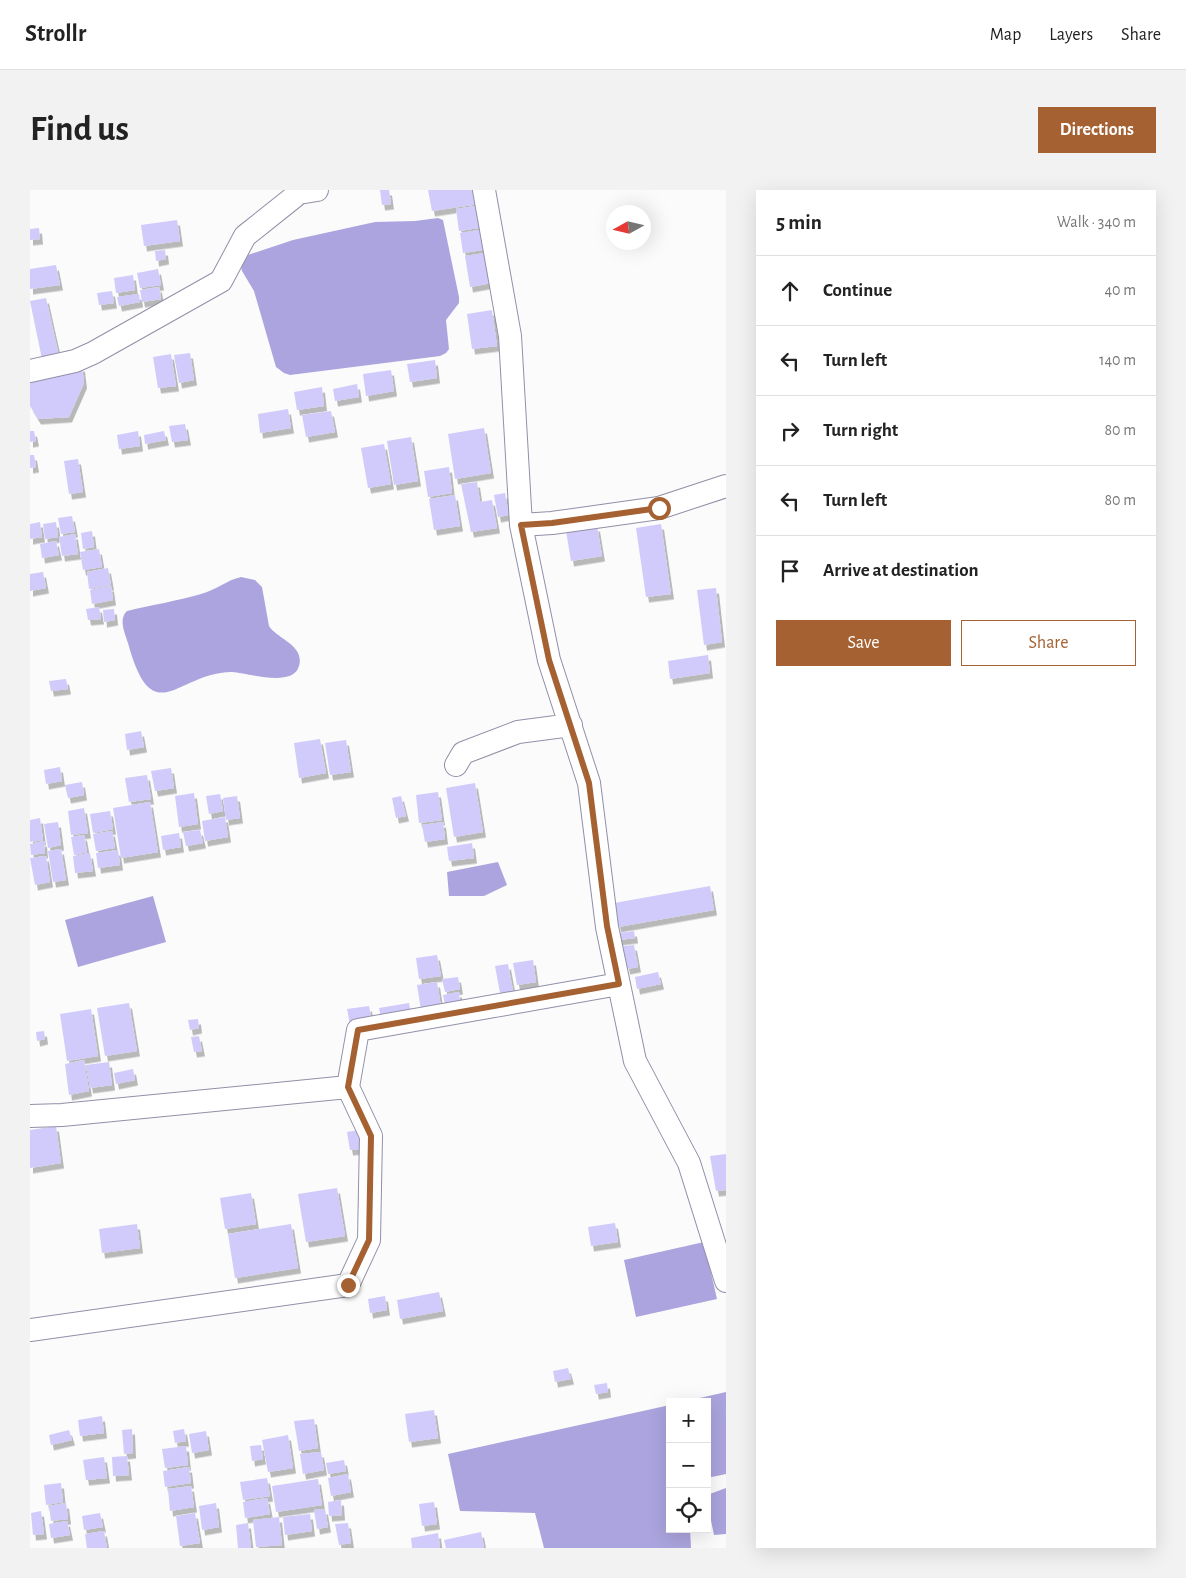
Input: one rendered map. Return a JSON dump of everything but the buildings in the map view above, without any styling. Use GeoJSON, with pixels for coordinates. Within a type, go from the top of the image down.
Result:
{"type":"FeatureCollection","features":[{"type":"Feature","properties":{"kind":"street"},"geometry":{"type":"LineString","coordinates":[[30,371],[75,361],[93,354],[221,282],[245,236],[299,193],[317,190]]}},
{"type":"Feature","properties":{"kind":"street"},"geometry":{"type":"LineString","coordinates":[[484,190],[510,336],[521,525],[549,660],[589,783],[607,926],[635,1060],[689,1163],[726,1281]]}},
{"type":"Feature","properties":{"kind":"street"},"geometry":{"type":"LineString","coordinates":[[521,525],[552,523],[659,508],[726,486]]}},
{"type":"Feature","properties":{"kind":"street"},"geometry":{"type":"LineString","coordinates":[[456,765],[463,753],[518,732],[571,725]]}},
{"type":"Feature","properties":{"kind":"street"},"geometry":{"type":"LineString","coordinates":[[30,1330],[348,1285],[369,1240],[371,1136],[348,1087],[358,1030],[619,984]]}},
{"type":"Feature","properties":{"kind":"street"},"geometry":{"type":"LineString","coordinates":[[30,1116],[72,1114],[348,1087]]}},
{"type":"Feature","properties":{"kind":"shaded area"},"geometry":{"type":"Polygon","coordinates":[[[438,218],[443,220],[459,297],[459,303],[446,320],[449,349],[446,353],[440,356],[290,375],[276,367],[254,291],[242,271],[241,266],[245,256],[293,240],[375,222],[415,221],[438,218]]]}},
{"type":"Feature","properties":{"kind":"shaded area"},"geometry":{"type":"Polygon","coordinates":[[[241,577],[255,580],[262,587],[269,626],[298,653],[300,659],[299,666],[295,673],[279,678],[232,672],[213,674],[169,692],[157,692],[147,686],[137,670],[124,631],[124,614],[127,611],[201,594],[241,577]]]}},
{"type":"Feature","properties":{"kind":"shaded area"},"geometry":{"type":"Polygon","coordinates":[[[498,862],[507,885],[484,896],[449,896],[447,872],[498,862]]]}},
{"type":"Feature","properties":{"kind":"shaded area"},"geometry":{"type":"Polygon","coordinates":[[[153,896],[166,942],[78,967],[65,920],[153,896]]]}},
{"type":"Feature","properties":{"kind":"shaded area"},"geometry":{"type":"Polygon","coordinates":[[[704,1242],[717,1299],[636,1317],[624,1260],[704,1242]]]}},
{"type":"Feature","properties":{"kind":"shaded area"},"geometry":{"type":"Polygon","coordinates":[[[726,1392],[726,1474],[711,1477],[711,1398],[700,1398],[726,1392]]]}},
{"type":"Feature","properties":{"kind":"shaded area"},"geometry":{"type":"Polygon","coordinates":[[[666,1406],[666,1533],[690,1533],[691,1548],[544,1548],[535,1513],[460,1511],[448,1454],[666,1406]]]}},
{"type":"Feature","properties":{"kind":"shaded area"},"geometry":{"type":"Polygon","coordinates":[[[726,1488],[726,1534],[714,1535],[711,1520],[711,1494],[726,1488]]]}},
{"type":"Feature","properties":{"kind":"route"},"geometry":{"type":"LineString","coordinates":[[348,1285],[369,1240],[371,1136],[348,1087],[358,1030],[619,984],[607,926],[589,783],[549,660],[521,525],[552,523],[659,508]]}}]}
